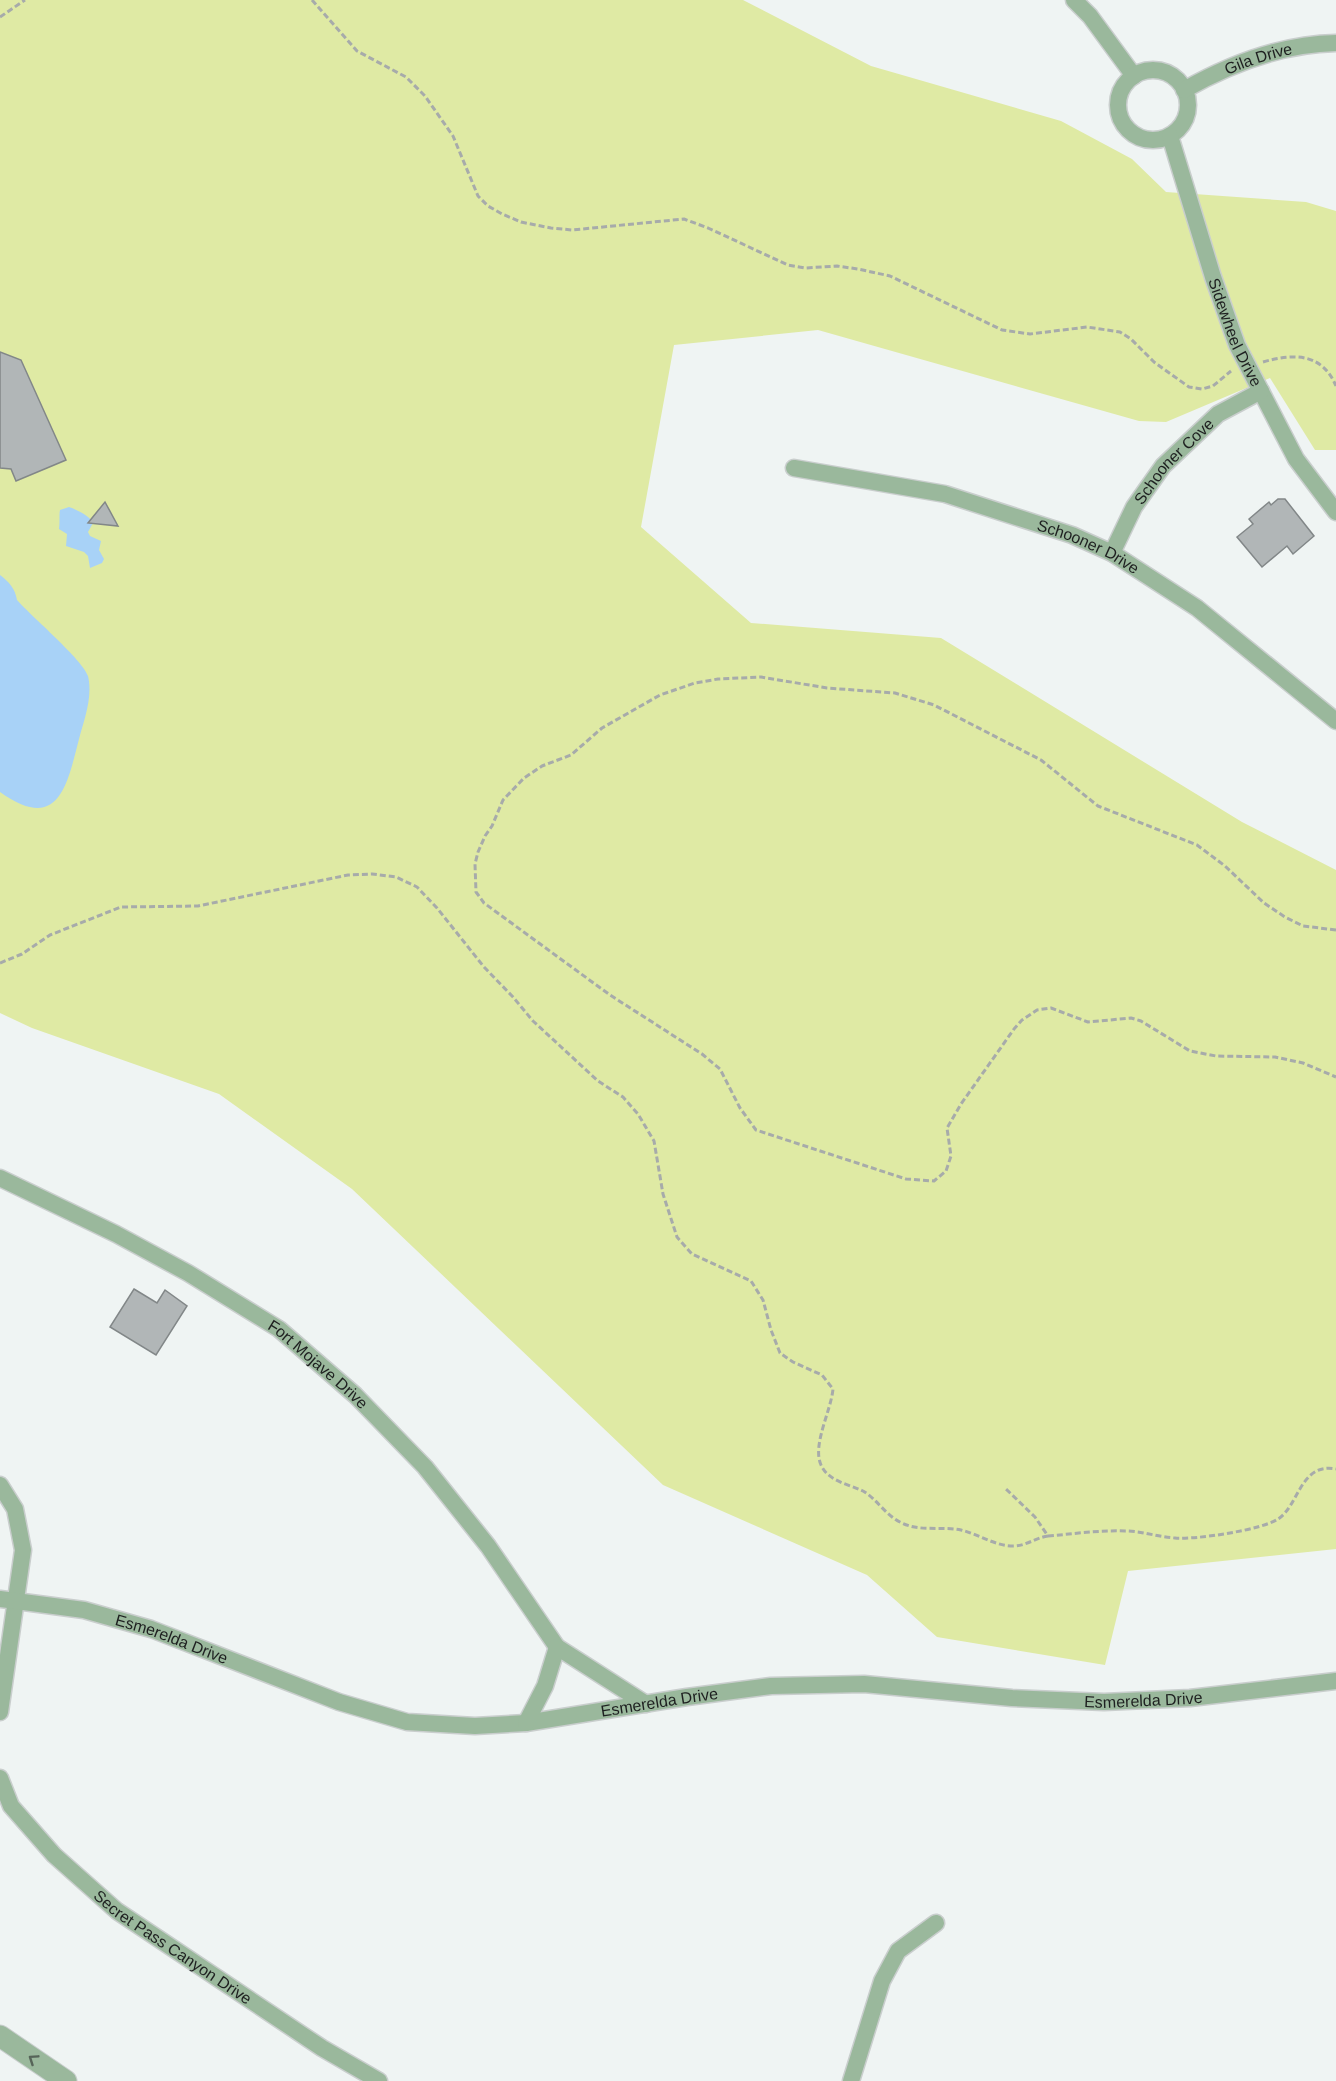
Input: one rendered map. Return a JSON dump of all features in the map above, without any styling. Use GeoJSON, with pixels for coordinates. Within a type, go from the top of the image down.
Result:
{"type":"FeatureCollection","features":[{"type":"Feature","properties":{"kind":"street"},"geometry":{"type":"LineString","coordinates":[[1074,0],[1090,16],[1134,76]]}},
{"type":"Feature","properties":{"kind":"street","name":"Gila Drive"},"geometry":{"type":"LineString","coordinates":[[1184,90],[1219,70],[1267,54],[1315,43],[1336,43]]}},
{"type":"Feature","properties":{"kind":"street"},"geometry":{"type":"LineString","coordinates":[[1145,71],[1163,71],[1179,81],[1184,90],[1189,109],[1183,125],[1170,136],[1159,140],[1144,139],[1129,131],[1120,116],[1118,100],[1124,86],[1134,76],[1145,71]]}},
{"type":"Feature","properties":{"kind":"street","name":"Sidewheel Drive"},"geometry":{"type":"LineString","coordinates":[[1170,136],[1213,277],[1237,345],[1296,459],[1336,512]]}},
{"type":"Feature","properties":{"kind":"street","name":"Schooner Cove"},"geometry":{"type":"LineString","coordinates":[[1112,553],[1134,507],[1163,466],[1218,414],[1261,391]]}},
{"type":"Feature","properties":{"kind":"street","name":"Schooner Drive"},"geometry":{"type":"LineString","coordinates":[[794,468],[945,494],[1072,534],[1112,553],[1197,608],[1336,721]]}},
{"type":"Feature","properties":{"kind":"street","name":"Fort Mojave Drive"},"geometry":{"type":"LineString","coordinates":[[0,1178],[178,1267],[279,1329],[356,1395],[425,1467],[488,1545],[557,1647]]}},
{"type":"Feature","properties":{"kind":"street"},"geometry":{"type":"LineString","coordinates":[[0,1485],[15,1509],[23,1550],[8,1600],[0,1712]]}},
{"type":"Feature","properties":{"kind":"street","name":"Esmerelda Drive"},"geometry":{"type":"LineString","coordinates":[[8,1600],[84,1611],[151,1629],[339,1702],[407,1722],[475,1726],[526,1723],[771,1686],[864,1684],[1012,1698],[1104,1702],[1190,1698],[1336,1681]]}},
{"type":"Feature","properties":{"kind":"street"},"geometry":{"type":"LineString","coordinates":[[526,1723],[545,1686],[557,1647],[646,1704]]}},
{"type":"Feature","properties":{"kind":"street","name":"Secret Pass Canyon Drive"},"geometry":{"type":"LineString","coordinates":[[0,1778],[11,1806],[54,1855],[117,1911],[322,2048],[379,2081]]}},
{"type":"Feature","properties":{"kind":"street"},"geometry":{"type":"LineString","coordinates":[[851,2081],[882,1981],[898,1951],[936,1923]]}},
{"type":"Feature","properties":{"kind":"street"},"geometry":{"type":"LineString","coordinates":[[0,2036],[66,2081]]}},
{"type":"Feature","properties":{"kind":"path"},"geometry":{"type":"LineString","coordinates":[[0,17],[26,0]]}},
{"type":"Feature","properties":{"kind":"path"},"geometry":{"type":"LineString","coordinates":[[312,0],[357,51],[406,77],[425,96],[453,136],[478,196],[495,210],[521,222],[551,228],[594,230],[667,219],[684,219],[788,265],[805,268],[837,266],[890,276],[1002,330],[1030,334],[1087,327],[1120,332],[1131,339],[1154,362],[1189,387],[1202,389],[1214,386],[1228,373],[1247,364],[1258,364],[1289,357],[1308,357],[1321,364],[1331,374],[1336,386]]}},
{"type":"Feature","properties":{"kind":"path"},"geometry":{"type":"LineString","coordinates":[[1336,930],[1303,927],[1264,903],[1225,866],[1197,845],[1098,806],[1041,760],[934,705],[895,693],[838,690],[761,677],[695,682],[677,688],[641,704],[602,728],[571,755],[542,766],[524,778],[503,800],[481,844],[475,864],[477,892],[484,903],[610,995],[702,1054],[720,1070],[740,1108],[756,1130],[906,1179],[934,1181],[946,1171],[951,1156],[947,1128],[961,1104],[1014,1029],[1036,1010],[1051,1008],[1088,1022],[1131,1018],[1141,1021],[1190,1051],[1216,1056],[1275,1057],[1303,1063],[1336,1077]]}},
{"type":"Feature","properties":{"kind":"path"},"geometry":{"type":"LineString","coordinates":[[0,963],[22,954],[50,935],[121,908],[198,906],[323,879],[360,874],[396,877],[417,886],[484,968],[533,1021],[598,1081],[623,1096],[638,1114],[654,1141],[663,1194],[677,1237],[692,1254],[751,1281],[763,1300],[780,1353],[822,1376],[833,1389],[832,1403],[819,1450],[820,1463],[836,1480],[865,1492],[895,1519],[903,1524],[958,1529],[1010,1546],[1023,1546],[1048,1536],[1126,1531],[1178,1539],[1199,1538],[1243,1531],[1278,1519],[1307,1478],[1318,1471],[1336,1469]]}},
{"type":"Feature","properties":{"kind":"path"},"geometry":{"type":"LineString","coordinates":[[1004,1487],[1035,1517],[1048,1536]]}},
{"type":"Feature","properties":{"kind":"green space"},"geometry":{"type":"Polygon","coordinates":[[[0,0],[743,0],[871,66],[1061,121],[1132,159],[1166,192],[1306,202],[1336,211],[1336,450],[1315,450],[1270,378],[1166,422],[1139,421],[818,330],[674,345],[641,527],[751,623],[941,638],[1242,822],[1336,870],[1336,1549],[1128,1571],[1105,1665],[937,1637],[867,1575],[663,1485],[352,1189],[219,1094],[32,1028],[0,1013],[0,0]]]}},
{"type":"Feature","properties":{"kind":"water"},"geometry":{"type":"Polygon","coordinates":[[[69,507],[86,515],[93,523],[88,532],[90,536],[101,541],[99,550],[104,559],[102,563],[90,568],[88,556],[84,552],[66,546],[67,534],[59,529],[60,510],[69,507]]]}},
{"type":"Feature","properties":{"kind":"water"},"geometry":{"type":"Polygon","coordinates":[[[0,575],[11,586],[17,600],[67,649],[88,676],[87,708],[70,773],[57,798],[48,806],[36,808],[20,804],[0,792],[0,575]]]}},
{"type":"Feature","properties":{"kind":"building"},"geometry":{"type":"Polygon","coordinates":[[[0,352],[21,360],[66,460],[16,481],[11,469],[0,468],[0,352]]]}},
{"type":"Feature","properties":{"kind":"building"},"geometry":{"type":"Polygon","coordinates":[[[1278,499],[1285,499],[1314,536],[1293,554],[1287,546],[1262,567],[1237,537],[1253,524],[1249,519],[1269,502],[1271,505],[1278,499]]]}},
{"type":"Feature","properties":{"kind":"building"},"geometry":{"type":"Polygon","coordinates":[[[105,502],[118,526],[88,523],[105,502]]]}},
{"type":"Feature","properties":{"kind":"building"},"geometry":{"type":"Polygon","coordinates":[[[134,1289],[157,1303],[165,1290],[187,1306],[156,1355],[110,1327],[134,1289]]]}}]}
